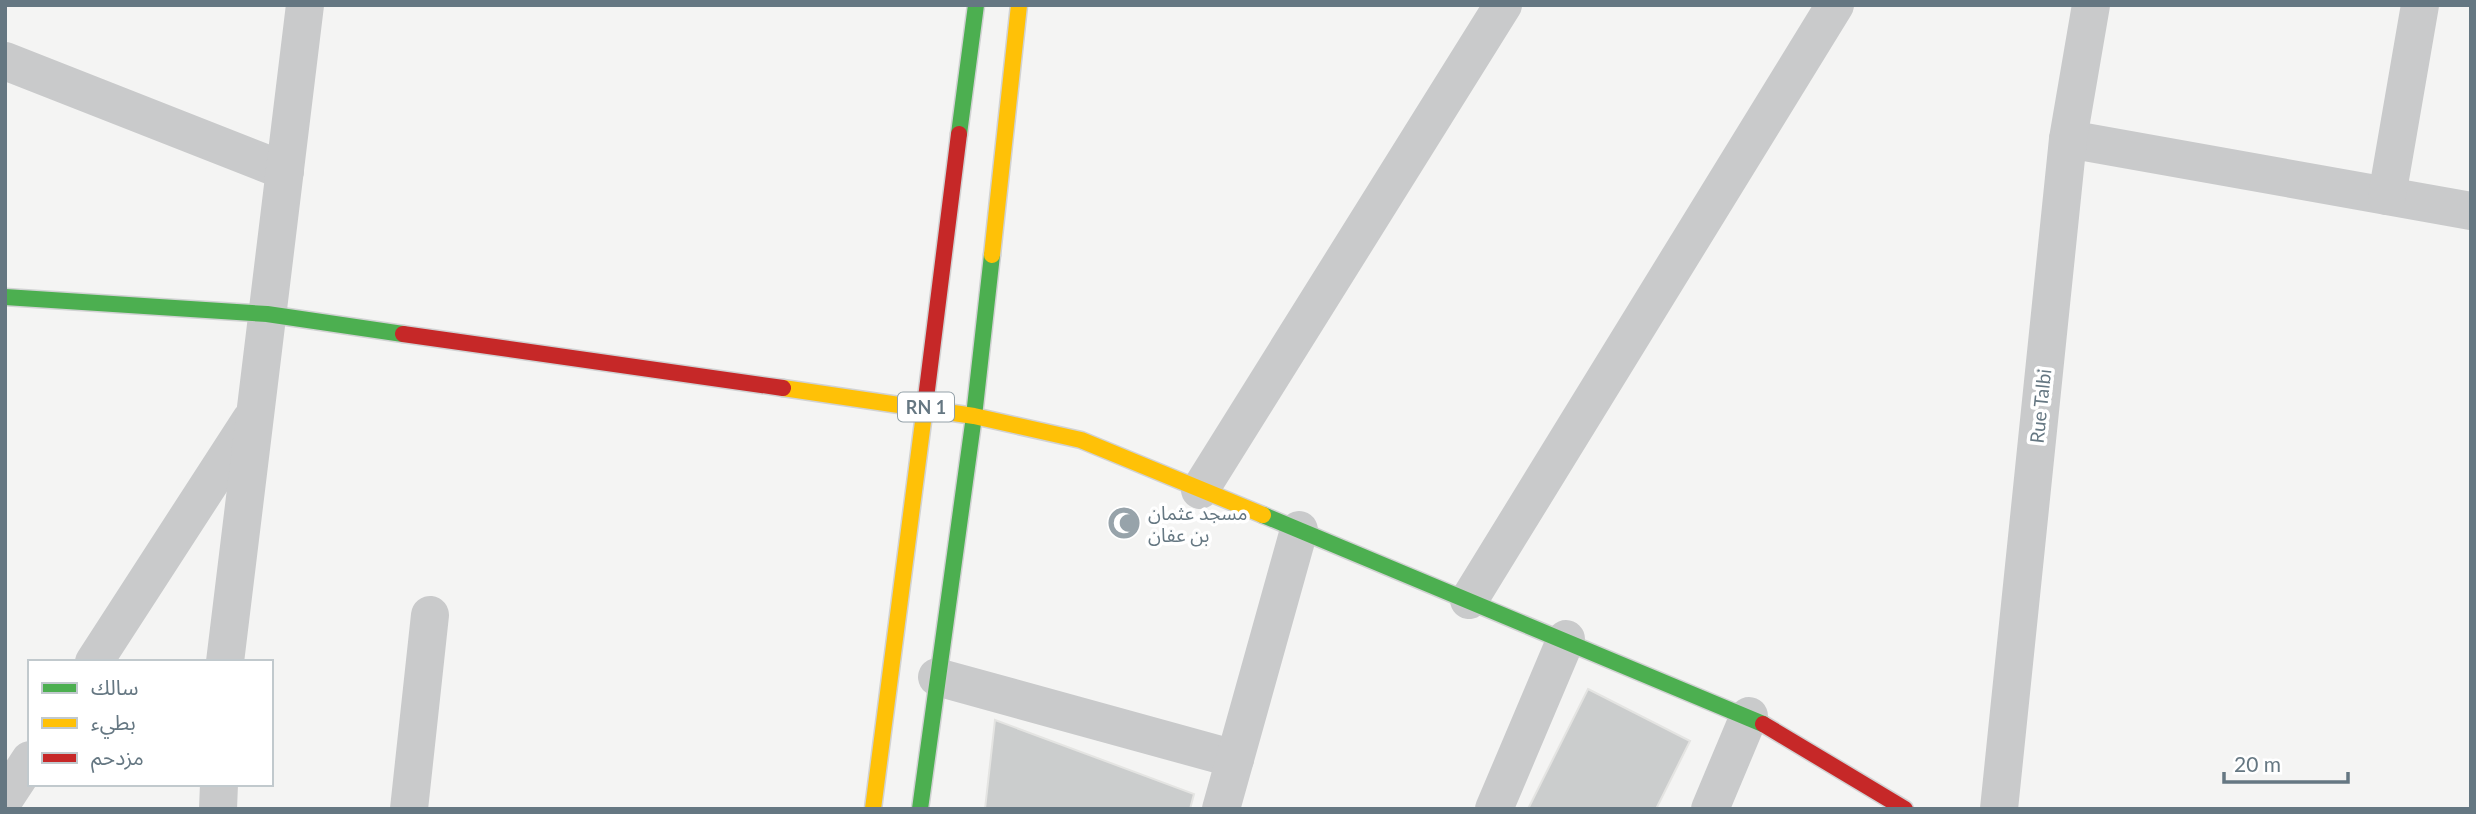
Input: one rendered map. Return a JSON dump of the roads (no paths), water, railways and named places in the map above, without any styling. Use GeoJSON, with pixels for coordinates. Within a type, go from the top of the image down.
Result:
{"type":"FeatureCollection","features":[{"type":"Feature","properties":{"kind":"street"},"geometry":{"type":"LineString","coordinates":[[225,660],[305,5]]}},
{"type":"Feature","properties":{"kind":"street","name":"RN 1"},"geometry":{"type":"LineString","coordinates":[[873,809],[976,5]]}},
{"type":"Feature","properties":{"kind":"street","name":"RN 1"},"geometry":{"type":"LineString","coordinates":[[920,809],[974,416],[1019,5]]}},
{"type":"Feature","properties":{"kind":"street"},"geometry":{"type":"LineString","coordinates":[[1200,489],[1503,5]]}},
{"type":"Feature","properties":{"kind":"street"},"geometry":{"type":"LineString","coordinates":[[1469,600],[1835,5]]}},
{"type":"Feature","properties":{"kind":"street","name":"Rue Talbi"},"geometry":{"type":"LineString","coordinates":[[1999,809],[2068,139],[2091,5]]}},
{"type":"Feature","properties":{"kind":"street"},"geometry":{"type":"LineString","coordinates":[[2387,196],[2420,5]]}},
{"type":"Feature","properties":{"kind":"street"},"geometry":{"type":"LineString","coordinates":[[5,61],[285,171]]}},
{"type":"Feature","properties":{"kind":"street"},"geometry":{"type":"LineString","coordinates":[[2068,139],[2471,211]]}},
{"type":"Feature","properties":{"kind":"street"},"geometry":{"type":"LineString","coordinates":[[5,297],[267,314],[926,408],[1081,440],[1749,716],[1905,809]]}},
{"type":"Feature","properties":{"kind":"street"},"geometry":{"type":"LineString","coordinates":[[95,660],[255,413]]}},
{"type":"Feature","properties":{"kind":"street"},"geometry":{"type":"LineString","coordinates":[[1221,809],[1300,530]]}},
{"type":"Feature","properties":{"kind":"street"},"geometry":{"type":"LineString","coordinates":[[409,809],[430,615]]}},
{"type":"Feature","properties":{"kind":"street"},"geometry":{"type":"LineString","coordinates":[[1494,809],[1566,639]]}},
{"type":"Feature","properties":{"kind":"street"},"geometry":{"type":"LineString","coordinates":[[937,677],[1235,759]]}},
{"type":"Feature","properties":{"kind":"street"},"geometry":{"type":"LineString","coordinates":[[1710,809],[1749,716]]}},
{"type":"Feature","properties":{"kind":"street"},"geometry":{"type":"LineString","coordinates":[[5,798],[28,763]]}},
{"type":"Feature","properties":{"kind":"street"},"geometry":{"type":"LineString","coordinates":[[218,809],[219,786]]}},
{"type":"Feature","properties":{"kind":"place","name":"مسجد عثمان بن عفان"},"geometry":{"type":"Point","coordinates":[1124,523]}}]}
